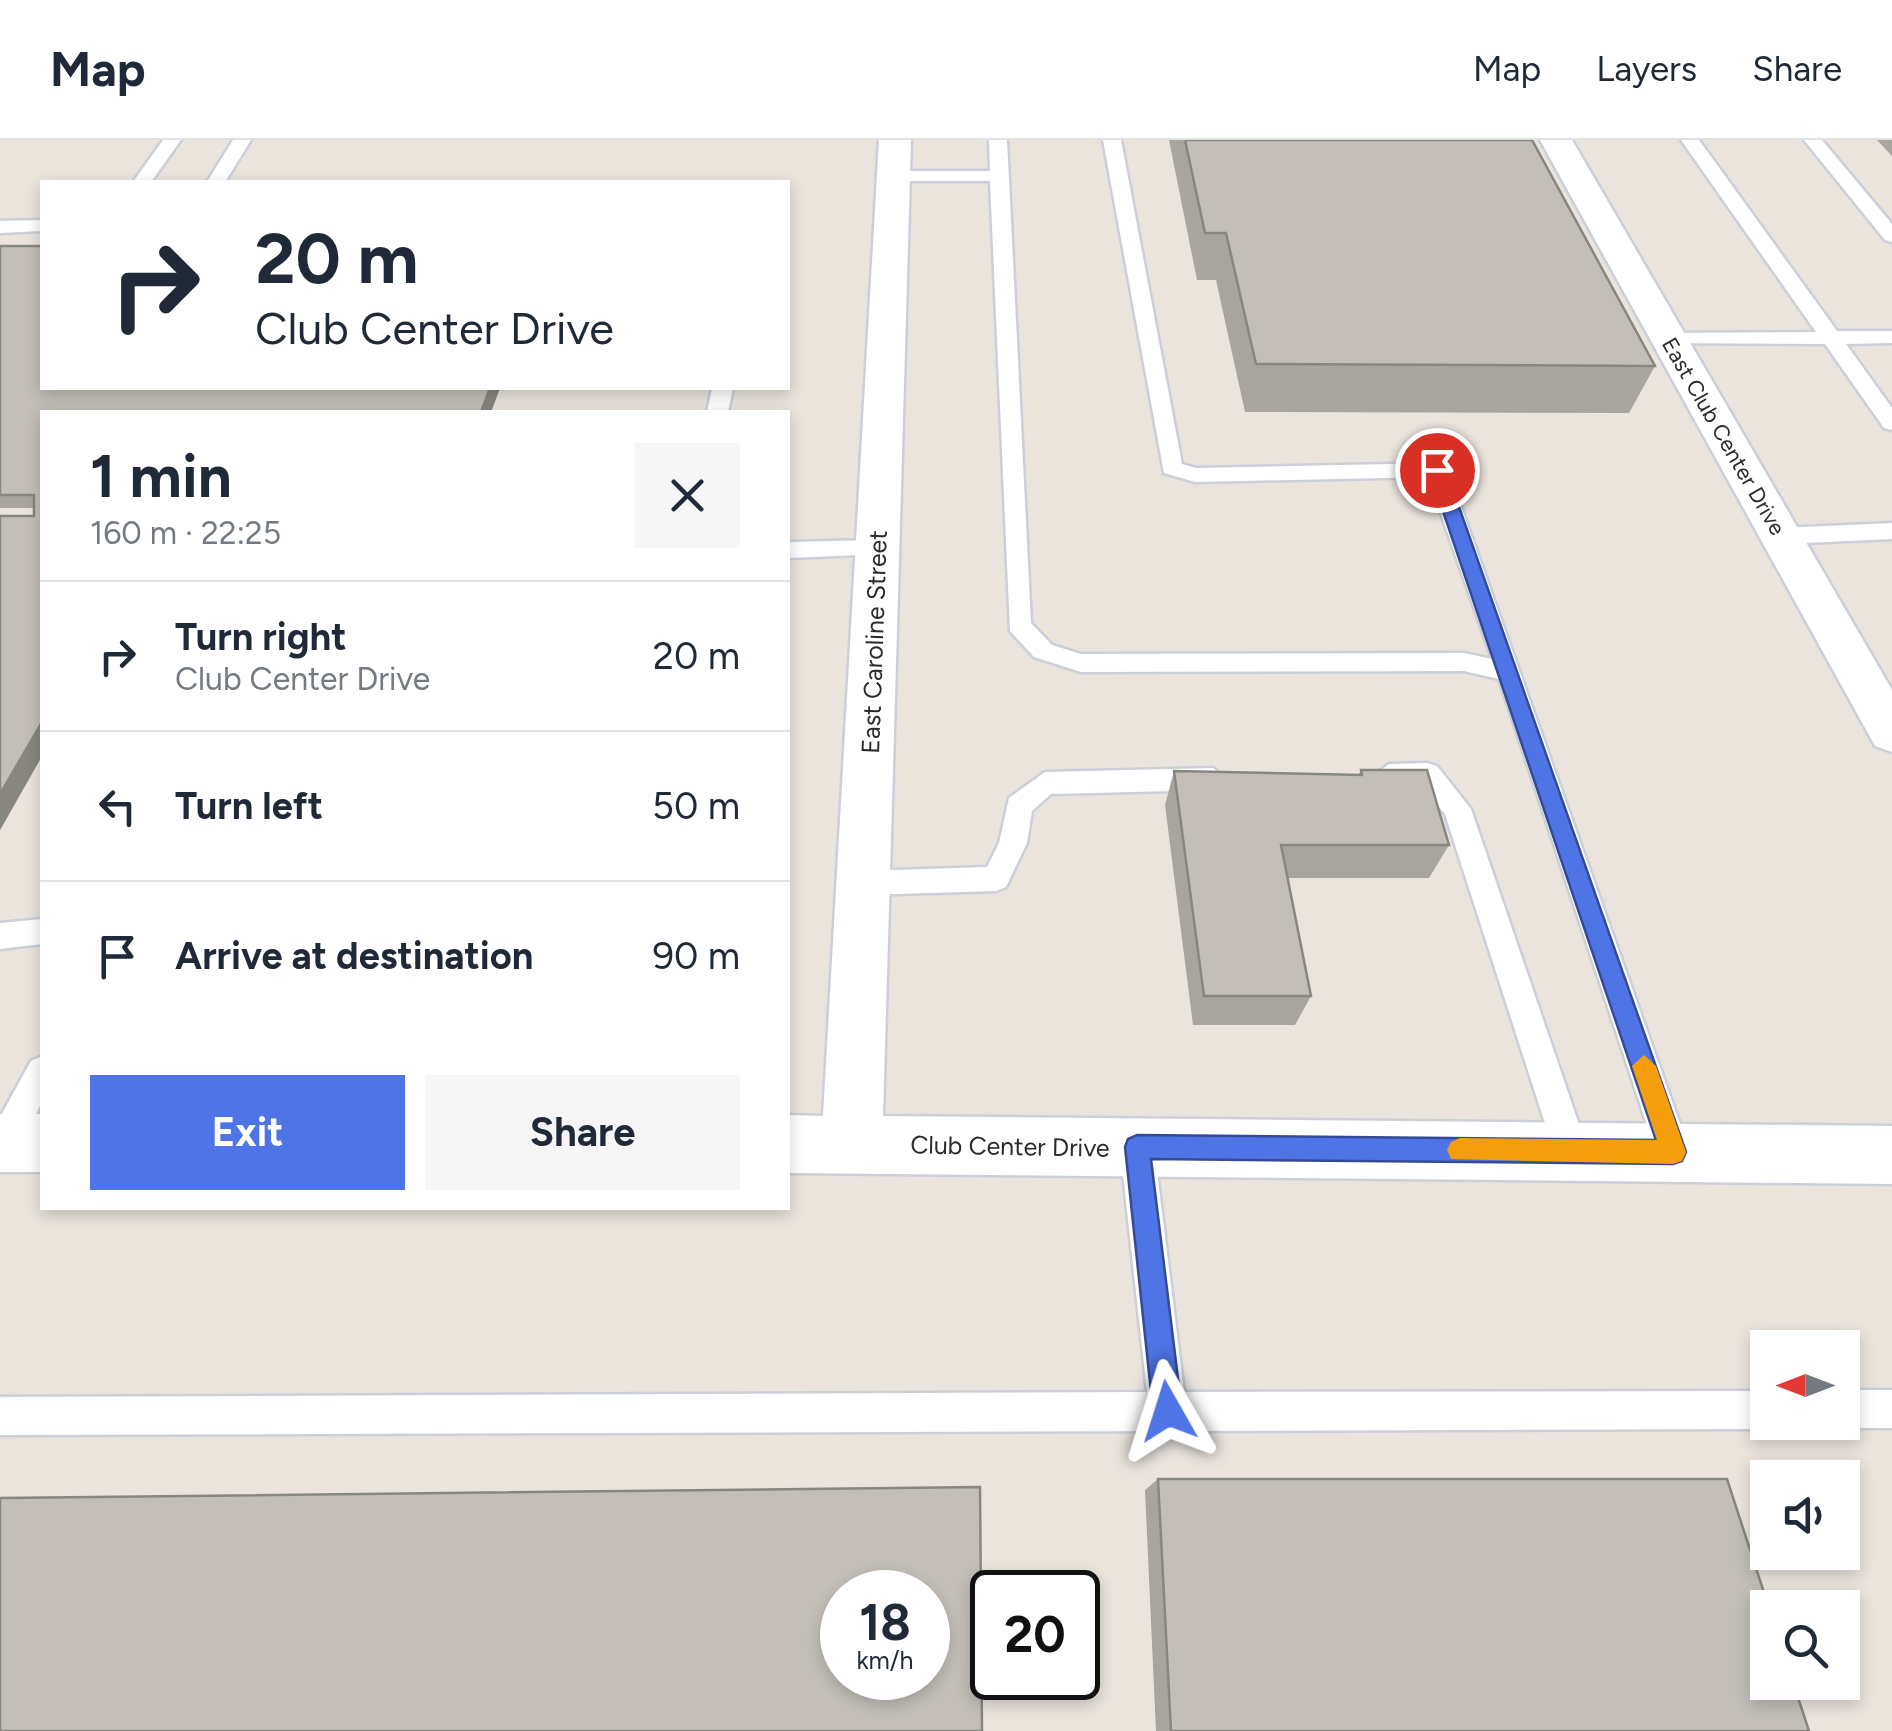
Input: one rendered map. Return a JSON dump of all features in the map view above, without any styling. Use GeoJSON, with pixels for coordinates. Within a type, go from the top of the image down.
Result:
{"type":"FeatureCollection","features":[{"type":"Feature","properties":{"kind":"street","name":"East Club Center Drive"},"geometry":{"type":"LineString","coordinates":[[1556,140],[1892,733]]}},
{"type":"Feature","properties":{"kind":"street","name":"East Caroline Street"},"geometry":{"type":"LineString","coordinates":[[852,1144],[894,158]]}},
{"type":"Feature","properties":{"kind":"street","name":"Club Center Drive"},"geometry":{"type":"LineString","coordinates":[[790,1144],[1892,1155]]}},
{"type":"Feature","properties":{"kind":"lane"},"geometry":{"type":"LineString","coordinates":[[143,180],[172,140]]}},
{"type":"Feature","properties":{"kind":"lane"},"geometry":{"type":"LineString","coordinates":[[217,180],[242,140]]}},
{"type":"Feature","properties":{"kind":"lane"},"geometry":{"type":"LineString","coordinates":[[998,140],[1019,624],[1044,651],[1081,663],[1464,662],[1510,672]]}},
{"type":"Feature","properties":{"kind":"lane"},"geometry":{"type":"LineString","coordinates":[[1112,140],[1172,468],[1195,475],[1437,470],[1673,1152]]}},
{"type":"Feature","properties":{"kind":"lane"},"geometry":{"type":"LineString","coordinates":[[1690,140],[1892,423]]}},
{"type":"Feature","properties":{"kind":"lane"},"geometry":{"type":"LineString","coordinates":[[1813,140],[1892,236]]}},
{"type":"Feature","properties":{"kind":"lane"},"geometry":{"type":"LineString","coordinates":[[894,158],[999,176]]}},
{"type":"Feature","properties":{"kind":"lane"},"geometry":{"type":"LineString","coordinates":[[0,226],[40,226]]}},
{"type":"Feature","properties":{"kind":"lane"},"geometry":{"type":"LineString","coordinates":[[1669,339],[1892,338]]}},
{"type":"Feature","properties":{"kind":"lane"},"geometry":{"type":"LineString","coordinates":[[1781,536],[1892,531]]}},
{"type":"Feature","properties":{"kind":"lane"},"geometry":{"type":"LineString","coordinates":[[790,550],[878,548]]}},
{"type":"Feature","properties":{"kind":"lane"},"geometry":{"type":"LineString","coordinates":[[1350,776],[1427,774],[1457,808],[1571,1151]]}},
{"type":"Feature","properties":{"kind":"lane"},"geometry":{"type":"LineString","coordinates":[[864,884],[996,879],[1014,842],[1018,806],[1045,784],[1236,779]]}},
{"type":"Feature","properties":{"kind":"lane"},"geometry":{"type":"LineString","coordinates":[[0,936],[40,932]]}},
{"type":"Feature","properties":{"kind":"lane"},"geometry":{"type":"LineString","coordinates":[[15,1143],[40,1077]]}},
{"type":"Feature","properties":{"kind":"lane"},"geometry":{"type":"LineString","coordinates":[[1137,1147],[1168,1411]]}},
{"type":"Feature","properties":{"kind":"lane"},"geometry":{"type":"LineString","coordinates":[[1860,1409],[1892,1409]]}},
{"type":"Feature","properties":{"kind":"lane"},"geometry":{"type":"LineString","coordinates":[[0,1416],[1750,1410]]}},
{"type":"Feature","properties":{"kind":"building"},"geometry":{"type":"Polygon","coordinates":[[[1185,140],[1532,140],[1655,366],[1256,364],[1226,233],[1205,233],[1185,140]]]}},
{"type":"Feature","properties":{"kind":"building"},"geometry":{"type":"Polygon","coordinates":[[[0,246],[40,246],[40,390],[489,390],[482,410],[40,410],[40,725],[0,794],[0,516],[34,516],[34,495],[0,495],[0,246]]]}},
{"type":"Feature","properties":{"kind":"building"},"geometry":{"type":"Polygon","coordinates":[[[1361,770],[1427,770],[1449,845],[1281,845],[1311,996],[1204,996],[1174,771],[1362,775],[1361,770]]]}},
{"type":"Feature","properties":{"kind":"building"},"geometry":{"type":"Polygon","coordinates":[[[1158,1479],[1727,1479],[1750,1550],[1750,1570],[1757,1570],[1763,1590],[1750,1590],[1750,1700],[1799,1700],[1809,1731],[1171,1731],[1158,1479]]]}},
{"type":"Feature","properties":{"kind":"building"},"geometry":{"type":"Polygon","coordinates":[[[980,1487],[981,1570],[970,1570],[970,1700],[982,1700],[982,1731],[0,1731],[0,1498],[980,1487]]]}},
{"type":"Feature","properties":{"kind":"slow traffic"},"geometry":{"type":"LineString","coordinates":[[1460,1150],[1673,1152],[1644,1066]]}},
{"type":"Feature","properties":{"kind":"route"},"geometry":{"type":"LineString","coordinates":[[1168,1411],[1137,1147],[1673,1152],[1437,470]]}}]}
